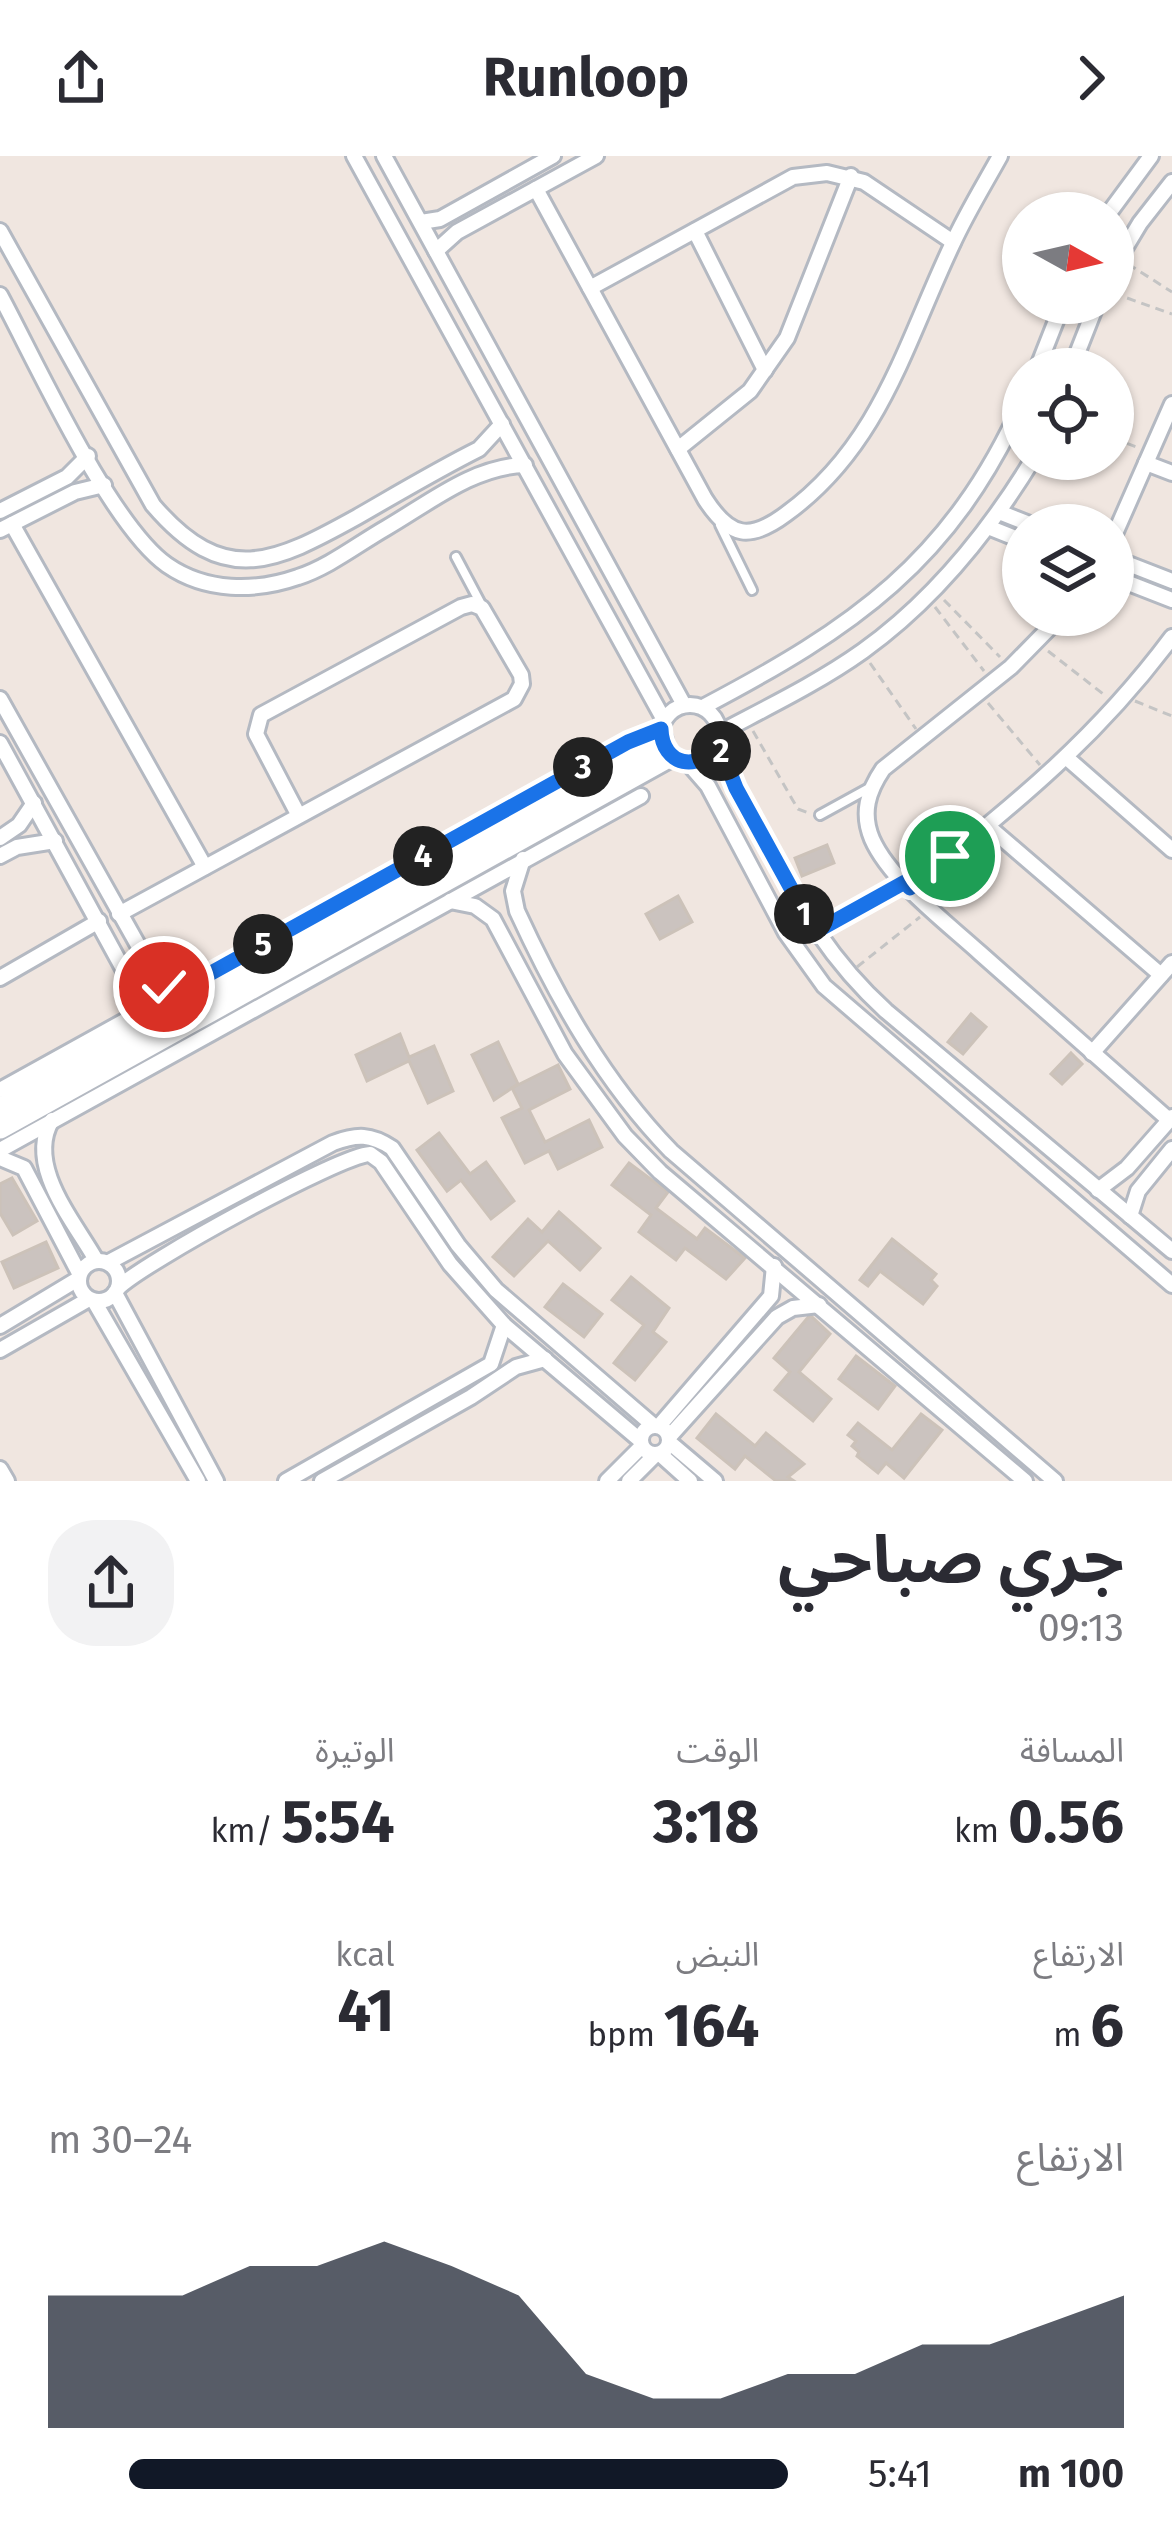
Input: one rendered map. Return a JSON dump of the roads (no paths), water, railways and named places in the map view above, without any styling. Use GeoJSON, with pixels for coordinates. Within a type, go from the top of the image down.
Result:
{"type":"FeatureCollection","features":[{"type":"Feature","properties":{"kind":"street"},"geometry":{"type":"LineString","coordinates":[[354,156],[551,513],[669,742],[708,786],[787,933],[824,986],[1172,1285]]}},
{"type":"Feature","properties":{"kind":"street"},"geometry":{"type":"LineString","coordinates":[[384,156],[684,705]]}},
{"type":"Feature","properties":{"kind":"street"},"geometry":{"type":"LineString","coordinates":[[513,156],[522,173]]}},
{"type":"Feature","properties":{"kind":"street"},"geometry":{"type":"LineString","coordinates":[[421,222],[440,218],[553,156]]}},
{"type":"Feature","properties":{"kind":"street"},"geometry":{"type":"LineString","coordinates":[[436,251],[457,232],[596,156]]}},
{"type":"Feature","properties":{"kind":"street"},"geometry":{"type":"LineString","coordinates":[[536,189],[717,518],[733,530],[752,533],[770,526],[844,462],[880,406],[953,242],[1000,156]]}},
{"type":"Feature","properties":{"kind":"street"},"geometry":{"type":"LineString","coordinates":[[1124,192],[1151,156]]}},
{"type":"Feature","properties":{"kind":"street"},"geometry":{"type":"LineString","coordinates":[[590,288],[793,177],[812,173],[850,176],[953,242]]}},
{"type":"Feature","properties":{"kind":"street"},"geometry":{"type":"LineString","coordinates":[[678,449],[727,412],[787,338],[850,176]]}},
{"type":"Feature","properties":{"kind":"street"},"geometry":{"type":"LineString","coordinates":[[1134,237],[1172,182]]}},
{"type":"Feature","properties":{"kind":"street"},"geometry":{"type":"LineString","coordinates":[[0,231],[7,260],[153,506],[180,536],[216,555],[256,561],[295,551],[489,443],[502,424]]}},
{"type":"Feature","properties":{"kind":"street"},"geometry":{"type":"LineString","coordinates":[[695,231],[765,370]]}},
{"type":"Feature","properties":{"kind":"street"},"geometry":{"type":"LineString","coordinates":[[0,296],[104,485],[145,545],[166,565],[191,579],[248,588],[302,576],[469,479],[499,467],[525,465]]}},
{"type":"Feature","properties":{"kind":"street"},"geometry":{"type":"LineString","coordinates":[[1128,504],[1172,404]]}},
{"type":"Feature","properties":{"kind":"street"},"geometry":{"type":"LineString","coordinates":[[684,705],[703,707],[840,628],[916,565],[1002,446]]}},
{"type":"Feature","properties":{"kind":"street"},"geometry":{"type":"LineString","coordinates":[[0,511],[67,477],[88,456]]}},
{"type":"Feature","properties":{"kind":"street"},"geometry":{"type":"LineString","coordinates":[[1148,458],[1172,472]]}},
{"type":"Feature","properties":{"kind":"street"},"geometry":{"type":"LineString","coordinates":[[458,460],[469,479]]}},
{"type":"Feature","properties":{"kind":"street"},"geometry":{"type":"LineString","coordinates":[[669,742],[706,758],[718,738],[746,718],[862,652],[930,593],[988,527],[1020,480]]}},
{"type":"Feature","properties":{"kind":"street"},"geometry":{"type":"LineString","coordinates":[[104,485],[75,492],[6,527],[205,867]]}},
{"type":"Feature","properties":{"kind":"street"},"geometry":{"type":"LineString","coordinates":[[551,513],[573,500]]}},
{"type":"Feature","properties":{"kind":"street"},"geometry":{"type":"LineString","coordinates":[[988,527],[1002,533]]}},
{"type":"Feature","properties":{"kind":"street"},"geometry":{"type":"LineString","coordinates":[[1134,566],[1172,581]]}},
{"type":"Feature","properties":{"kind":"street"},"geometry":{"type":"LineString","coordinates":[[1134,585],[1172,600]]}},
{"type":"Feature","properties":{"kind":"street"},"geometry":{"type":"LineString","coordinates":[[119,914],[514,699],[521,675],[482,608],[461,607],[261,715],[256,734],[299,816]]}},
{"type":"Feature","properties":{"kind":"street"},"geometry":{"type":"LineString","coordinates":[[1044,636],[884,770],[866,805],[867,824],[874,843],[931,908],[1170,1119],[1127,1168],[1098,1190]]}},
{"type":"Feature","properties":{"kind":"street"},"geometry":{"type":"LineString","coordinates":[[908,885],[989,827],[1048,776],[1121,701],[1172,637]]}},
{"type":"Feature","properties":{"kind":"street"},"geometry":{"type":"LineString","coordinates":[[767,673],[786,697]]}},
{"type":"Feature","properties":{"kind":"street"},"geometry":{"type":"LineString","coordinates":[[0,699],[157,979],[175,993]]}},
{"type":"Feature","properties":{"kind":"street"},"geometry":{"type":"LineString","coordinates":[[0,1128],[669,742],[684,705]]}},
{"type":"Feature","properties":{"kind":"street"},"geometry":{"type":"LineString","coordinates":[[703,707],[711,714],[736,788],[815,932],[848,974],[1172,1252]]}},
{"type":"Feature","properties":{"kind":"street"},"geometry":{"type":"LineString","coordinates":[[0,1109],[201,988],[669,742]]}},
{"type":"Feature","properties":{"kind":"street"},"geometry":{"type":"LineString","coordinates":[[0,743],[145,1010]]}},
{"type":"Feature","properties":{"kind":"street"},"geometry":{"type":"LineString","coordinates":[[1067,758],[1172,850]]}},
{"type":"Feature","properties":{"kind":"street"},"geometry":{"type":"LineString","coordinates":[[198,1481],[91,1300],[80,1290],[79,1276],[24,1168],[0,1154],[52,1120],[641,796]]}},
{"type":"Feature","properties":{"kind":"street"},"geometry":{"type":"LineString","coordinates":[[0,838],[19,825],[34,803]]}},
{"type":"Feature","properties":{"kind":"street"},"geometry":{"type":"LineString","coordinates":[[989,827],[1167,970],[1092,1053]]}},
{"type":"Feature","properties":{"kind":"street"},"geometry":{"type":"LineString","coordinates":[[0,856],[17,847],[55,841]]}},
{"type":"Feature","properties":{"kind":"street"},"geometry":{"type":"LineString","coordinates":[[524,859],[513,891],[528,936],[580,1033],[637,1115],[671,1151],[1055,1481]]}},
{"type":"Feature","properties":{"kind":"street"},"geometry":{"type":"LineString","coordinates":[[450,901],[484,912],[508,945],[566,1054],[625,1136],[660,1172],[1025,1481]]}},
{"type":"Feature","properties":{"kind":"street"},"geometry":{"type":"LineString","coordinates":[[0,978],[99,921]]}},
{"type":"Feature","properties":{"kind":"street"},"geometry":{"type":"LineString","coordinates":[[508,945],[512,932],[528,936]]}},
{"type":"Feature","properties":{"kind":"street"},"geometry":{"type":"LineString","coordinates":[[0,1090],[175,993],[201,988]]}},
{"type":"Feature","properties":{"kind":"street"},"geometry":{"type":"LineString","coordinates":[[52,1120],[42,1151],[49,1175],[102,1261],[117,1271],[116,1290],[216,1481]]}},
{"type":"Feature","properties":{"kind":"street"},"geometry":{"type":"LineString","coordinates":[[0,1326],[102,1261],[135,1249],[333,1143],[377,1138],[392,1148],[458,1245],[496,1290],[656,1441],[690,1481]]}},
{"type":"Feature","properties":{"kind":"street"},"geometry":{"type":"LineString","coordinates":[[1130,1216],[1138,1192],[1172,1149]]}},
{"type":"Feature","properties":{"kind":"street"},"geometry":{"type":"LineString","coordinates":[[0,1350],[91,1300],[106,1300],[146,1268],[343,1161],[370,1154],[382,1162],[450,1264],[504,1325],[715,1481]]}},
{"type":"Feature","properties":{"kind":"street"},"geometry":{"type":"LineString","coordinates":[[32,1184],[38,1170],[49,1175]]}},
{"type":"Feature","properties":{"kind":"street"},"geometry":{"type":"LineString","coordinates":[[135,1249],[136,1262],[146,1268]]}},
{"type":"Feature","properties":{"kind":"street"},"geometry":{"type":"LineString","coordinates":[[629,1481],[761,1306],[775,1285],[774,1266]]}},
{"type":"Feature","properties":{"kind":"street"},"geometry":{"type":"LineString","coordinates":[[607,1481],[656,1441],[774,1320],[793,1308],[819,1305]]}},
{"type":"Feature","properties":{"kind":"street"},"geometry":{"type":"LineString","coordinates":[[761,1306],[772,1310],[774,1320]]}},
{"type":"Feature","properties":{"kind":"street"},"geometry":{"type":"LineString","coordinates":[[322,1481],[496,1370],[504,1325]]}},
{"type":"Feature","properties":{"kind":"street"},"geometry":{"type":"LineString","coordinates":[[286,1481],[496,1370],[545,1359]]}},
{"type":"Feature","properties":{"kind":"street"},"geometry":{"type":"LineString","coordinates":[[0,1468],[7,1481]]}},
{"type":"Feature","properties":{"kind":"lane"},"geometry":{"type":"LineString","coordinates":[[717,518],[752,590]]}},
{"type":"Feature","properties":{"kind":"lane"},"geometry":{"type":"LineString","coordinates":[[456,557],[482,608]]}},
{"type":"Feature","properties":{"kind":"lane"},"geometry":{"type":"LineString","coordinates":[[820,815],[872,786]]}}]}
